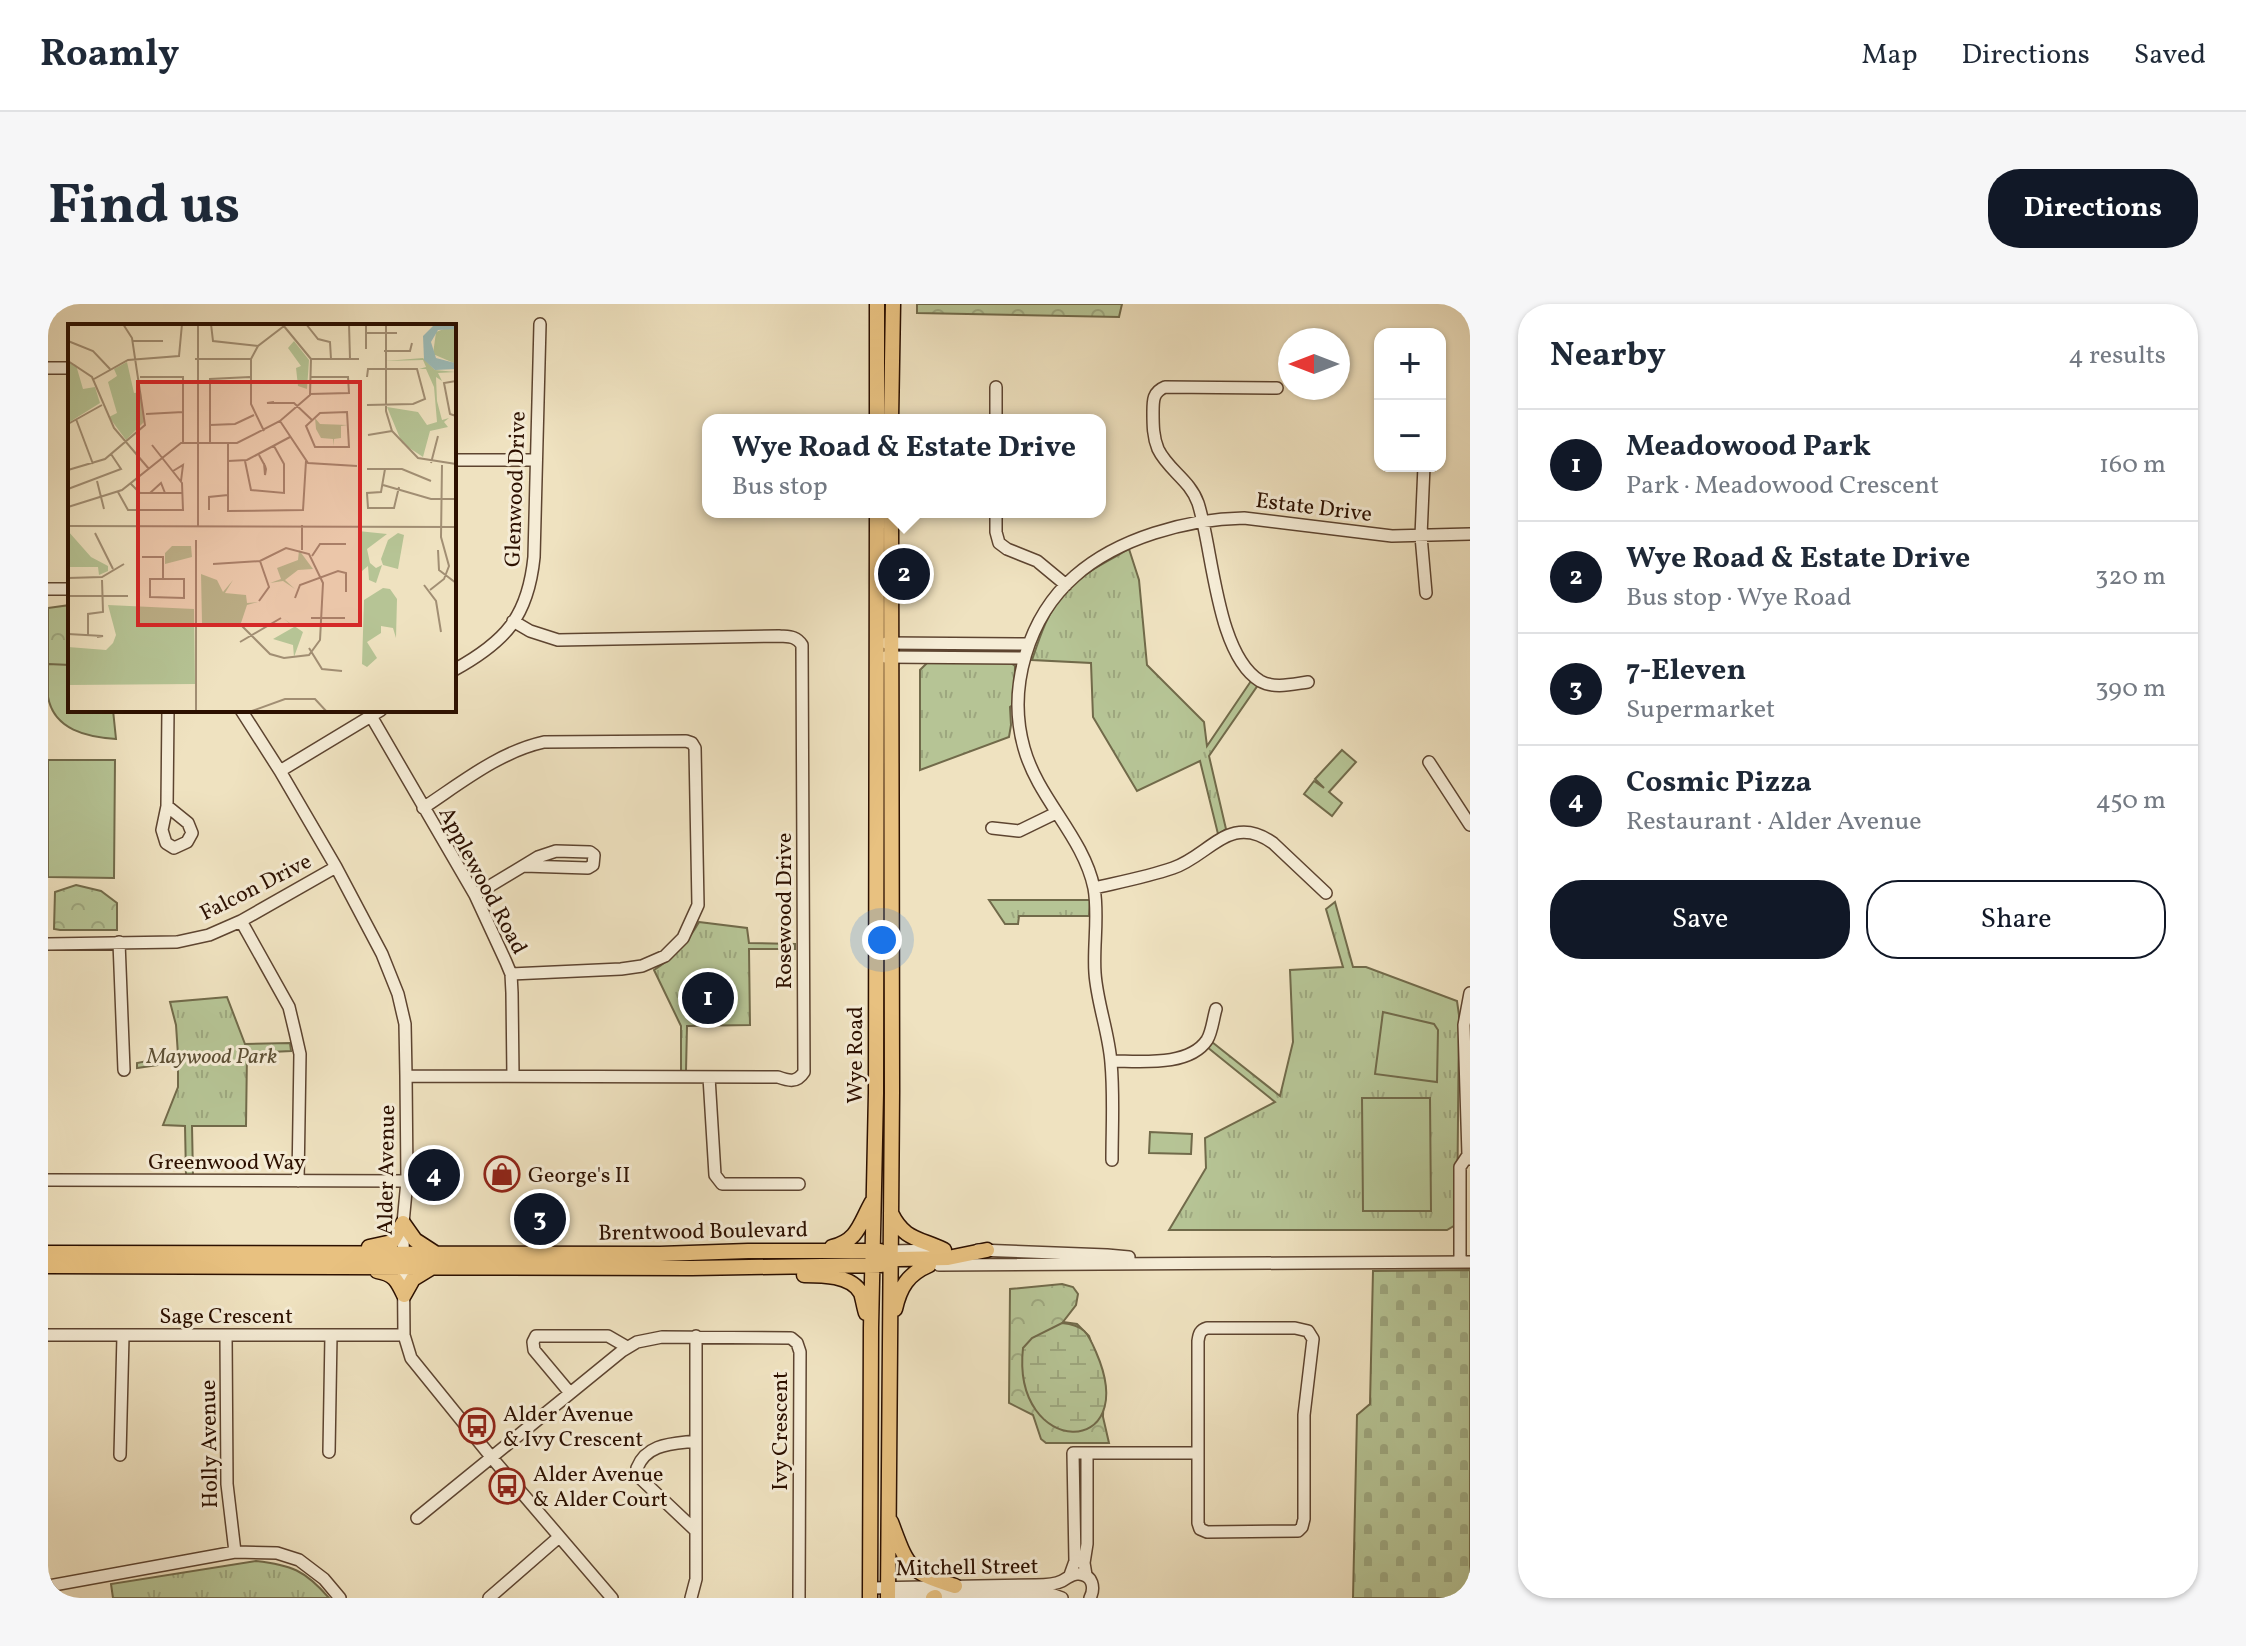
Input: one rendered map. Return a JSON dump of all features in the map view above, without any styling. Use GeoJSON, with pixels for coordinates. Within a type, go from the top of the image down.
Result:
{"type":"FeatureCollection","features":[{"type":"Feature","properties":{"kind":"main road"},"geometry":{"type":"LineString","coordinates":[[877,304],[877,414]]}},
{"type":"Feature","properties":{"kind":"main road"},"geometry":{"type":"LineString","coordinates":[[891,414],[893,304]]}},
{"type":"Feature","properties":{"kind":"main road","name":"Wye Road"},"geometry":{"type":"LineString","coordinates":[[877,518],[884,650],[892,1092],[889,1594]]}},
{"type":"Feature","properties":{"kind":"main road","name":"Wye Road"},"geometry":{"type":"LineString","coordinates":[[870,1593],[871,1328],[884,650],[891,518]]}},
{"type":"Feature","properties":{"kind":"main road"},"geometry":{"type":"LineString","coordinates":[[816,1250],[850,1240],[874,1198]]}},
{"type":"Feature","properties":{"kind":"main road"},"geometry":{"type":"LineString","coordinates":[[890,1198],[892,1213],[902,1230],[914,1239],[944,1250]]}},
{"type":"Feature","properties":{"kind":"main road"},"geometry":{"type":"LineString","coordinates":[[354,1260],[374,1245],[392,1242],[403,1223],[434,1260],[413,1279],[404,1295]]}},
{"type":"Feature","properties":{"kind":"main road","name":"Brentwood Boulevard"},"geometry":{"type":"LineString","coordinates":[[48,1253],[434,1260],[816,1250],[890,1259]]}},
{"type":"Feature","properties":{"kind":"main road"},"geometry":{"type":"LineString","coordinates":[[890,1259],[948,1258],[987,1250]]}},
{"type":"Feature","properties":{"kind":"main road","name":"Brentwood Boulevard"},"geometry":{"type":"LineString","coordinates":[[434,1260],[692,1268],[873,1258]]}},
{"type":"Feature","properties":{"kind":"main road"},"geometry":{"type":"LineString","coordinates":[[354,1260],[390,1273],[404,1295]]}},
{"type":"Feature","properties":{"kind":"main road","name":"Brentwood Boulevard"},"geometry":{"type":"LineString","coordinates":[[48,1266],[354,1260]]}},
{"type":"Feature","properties":{"kind":"main road"},"geometry":{"type":"LineString","coordinates":[[889,1328],[901,1286],[914,1273],[929,1265]]}},
{"type":"Feature","properties":{"kind":"main road"},"geometry":{"type":"LineString","coordinates":[[692,1268],[822,1275],[845,1280],[862,1295],[871,1328]]}},
{"type":"Feature","properties":{"kind":"main road"},"geometry":{"type":"LineString","coordinates":[[888,1514],[900,1546],[913,1568],[931,1579],[955,1586]]}},
{"type":"Feature","properties":{"kind":"street","name":"Glenwood Drive"},"geometry":{"type":"LineString","coordinates":[[456,669],[484,653],[508,630],[527,595],[532,574],[540,324]]}},
{"type":"Feature","properties":{"kind":"street"},"geometry":{"type":"LineString","coordinates":[[996,387],[996,414]]}},
{"type":"Feature","properties":{"kind":"street"},"geometry":{"type":"LineString","coordinates":[[1277,388],[1165,387],[1155,395],[1153,421],[1156,442],[1167,462],[1192,490],[1203,522],[1221,614],[1236,652],[1257,680],[1287,686],[1308,682]]}},
{"type":"Feature","properties":{"kind":"street"},"geometry":{"type":"LineString","coordinates":[[456,460],[535,460]]}},
{"type":"Feature","properties":{"kind":"street"},"geometry":{"type":"LineString","coordinates":[[1424,472],[1421,536],[1426,593]]}},
{"type":"Feature","properties":{"kind":"street"},"geometry":{"type":"LineString","coordinates":[[996,518],[999,543],[1037,561],[1066,585]]}},
{"type":"Feature","properties":{"kind":"street","name":"Estate Drive"},"geometry":{"type":"LineString","coordinates":[[1112,1160],[1111,1061],[1095,975],[1094,888],[1085,861],[1029,765],[1020,735],[1018,703],[1024,658],[1042,618],[1066,585],[1085,569],[1120,548],[1154,535],[1220,518],[1244,518],[1392,536],[1470,534]]}},
{"type":"Feature","properties":{"kind":"street","name":"Rosewood Drive"},"geometry":{"type":"LineString","coordinates":[[406,1076],[778,1077],[791,1081],[804,1072],[802,645],[792,636],[558,640],[530,631],[513,621]]}},
{"type":"Feature","properties":{"kind":"street"},"geometry":{"type":"LineString","coordinates":[[884,650],[1029,644]]}},
{"type":"Feature","properties":{"kind":"street"},"geometry":{"type":"LineString","coordinates":[[884,650],[1024,658]]}},
{"type":"Feature","properties":{"kind":"street"},"geometry":{"type":"LineString","coordinates":[[167,806],[168,712]]}},
{"type":"Feature","properties":{"kind":"street","name":"Alder Avenue"},"geometry":{"type":"LineString","coordinates":[[242,712],[336,867],[393,976],[405,1024],[407,1181],[403,1223],[404,1335],[411,1358],[612,1598]]}},
{"type":"Feature","properties":{"kind":"street"},"geometry":{"type":"LineString","coordinates":[[280,771],[376,713]]}},
{"type":"Feature","properties":{"kind":"street","name":"Applewood Road"},"geometry":{"type":"LineString","coordinates":[[376,713],[423,808],[475,895],[511,974],[513,1076]]}},
{"type":"Feature","properties":{"kind":"street"},"geometry":{"type":"LineString","coordinates":[[423,808],[504,756],[530,745],[544,742],[686,741],[695,748],[698,905],[683,938],[665,956],[642,966],[511,974]]}},
{"type":"Feature","properties":{"kind":"street"},"geometry":{"type":"LineString","coordinates":[[1429,762],[1470,825]]}},
{"type":"Feature","properties":{"kind":"street"},"geometry":{"type":"LineString","coordinates":[[992,828],[1019,831],[1056,813]]}},
{"type":"Feature","properties":{"kind":"street"},"geometry":{"type":"LineString","coordinates":[[1094,888],[1177,867],[1222,838],[1235,832],[1245,832],[1273,843],[1326,893]]}},
{"type":"Feature","properties":{"kind":"street"},"geometry":{"type":"LineString","coordinates":[[475,895],[538,857],[556,851],[590,852],[595,859],[588,868],[524,866]]}},
{"type":"Feature","properties":{"kind":"street","name":"Falcon Drive"},"geometry":{"type":"LineString","coordinates":[[48,944],[177,942],[209,935],[241,921],[336,867]]}},
{"type":"Feature","properties":{"kind":"street"},"geometry":{"type":"LineString","coordinates":[[241,921],[289,1007],[300,1054],[298,1181]]}},
{"type":"Feature","properties":{"kind":"street"},"geometry":{"type":"LineString","coordinates":[[119,942],[124,1070]]}},
{"type":"Feature","properties":{"kind":"street"},"geometry":{"type":"LineString","coordinates":[[1465,1262],[1460,1167],[1469,1157],[1464,1025],[1470,993]]}},
{"type":"Feature","properties":{"kind":"street"},"geometry":{"type":"LineString","coordinates":[[1111,1061],[1161,1061],[1195,1053],[1208,1038],[1216,1009]]}},
{"type":"Feature","properties":{"kind":"street"},"geometry":{"type":"LineString","coordinates":[[709,1077],[715,1175],[722,1184],[799,1184]]}},
{"type":"Feature","properties":{"kind":"street","name":"Greenwood Way"},"geometry":{"type":"LineString","coordinates":[[48,1180],[407,1181]]}},
{"type":"Feature","properties":{"kind":"street","name":"Brentwood Boulevard"},"geometry":{"type":"LineString","coordinates":[[890,1259],[944,1250],[987,1250],[1107,1255],[1165,1262]]}},
{"type":"Feature","properties":{"kind":"street","name":"Brentwood Boulevard"},"geometry":{"type":"LineString","coordinates":[[890,1259],[929,1265],[1465,1262]]}},
{"type":"Feature","properties":{"kind":"street"},"geometry":{"type":"LineString","coordinates":[[1295,1328],[1308,1331],[1313,1339],[1304,1415],[1302,1527],[1290,1532],[1207,1532],[1200,1529],[1197,1453],[1198,1341],[1202,1329],[1295,1328]]}},
{"type":"Feature","properties":{"kind":"street","name":"Sage Crescent"},"geometry":{"type":"LineString","coordinates":[[48,1335],[404,1335]]}},
{"type":"Feature","properties":{"kind":"street","name":"Holly Avenue"},"geometry":{"type":"LineString","coordinates":[[226,1335],[227,1484],[235,1552]]}},
{"type":"Feature","properties":{"kind":"street"},"geometry":{"type":"LineString","coordinates":[[329,1452],[331,1335]]}},
{"type":"Feature","properties":{"kind":"street"},"geometry":{"type":"LineString","coordinates":[[120,1455],[123,1336]]}},
{"type":"Feature","properties":{"kind":"street"},"geometry":{"type":"LineString","coordinates":[[570,1393],[534,1350],[536,1336],[608,1336],[627,1347]]}},
{"type":"Feature","properties":{"kind":"street"},"geometry":{"type":"LineString","coordinates":[[691,1598],[696,1579],[696,1336]]}},
{"type":"Feature","properties":{"kind":"street","name":"Ivy Crescent"},"geometry":{"type":"LineString","coordinates":[[417,1518],[627,1347],[654,1337],[786,1337],[797,1343],[800,1352],[799,1598]]}},
{"type":"Feature","properties":{"kind":"street"},"geometry":{"type":"LineString","coordinates":[[696,1441],[655,1447],[641,1459],[637,1468],[640,1478],[696,1531]]}},
{"type":"Feature","properties":{"kind":"street"},"geometry":{"type":"LineString","coordinates":[[1063,1598],[1062,1589],[1075,1561],[1073,1453],[1197,1453]]}},
{"type":"Feature","properties":{"kind":"street"},"geometry":{"type":"LineString","coordinates":[[1087,1453],[1087,1544],[1084,1563],[1086,1575],[1093,1583],[1090,1598]]}},
{"type":"Feature","properties":{"kind":"street"},"geometry":{"type":"LineString","coordinates":[[489,1598],[559,1537]]}},
{"type":"Feature","properties":{"kind":"street"},"geometry":{"type":"LineString","coordinates":[[48,1586],[235,1552],[277,1553],[299,1560],[324,1579],[340,1598]]}},
{"type":"Feature","properties":{"kind":"street","name":"Mitchell Street"},"geometry":{"type":"LineString","coordinates":[[889,1594],[955,1586],[1036,1585],[1086,1575]]}},
{"type":"Feature","properties":{"kind":"street","name":"Mitchell Street"},"geometry":{"type":"LineString","coordinates":[[870,1593],[934,1597],[1045,1593],[1063,1598]]}},
{"type":"Feature","properties":{"kind":"green space"},"geometry":{"type":"Polygon","coordinates":[[[917,304],[1122,304],[1119,317],[917,313],[917,304]]]}},
{"type":"Feature","properties":{"kind":"green space"},"geometry":{"type":"Polygon","coordinates":[[[1129,549],[1139,580],[1147,665],[1204,722],[1207,746],[1251,681],[1258,685],[1209,756],[1226,829],[1218,834],[1200,761],[1137,791],[1093,717],[1091,663],[1032,660],[1049,616],[1065,592],[1087,573],[1129,549]]]}},
{"type":"Feature","properties":{"kind":"green space"},"geometry":{"type":"Polygon","coordinates":[[[68,605],[68,666],[48,667],[48,608],[68,605]]]}},
{"type":"Feature","properties":{"kind":"green space"},"geometry":{"type":"Polygon","coordinates":[[[927,663],[1011,663],[1015,666],[1011,725],[1009,737],[920,770],[920,670],[927,663]]]}},
{"type":"Feature","properties":{"kind":"green space"},"geometry":{"type":"Polygon","coordinates":[[[48,664],[68,665],[68,712],[113,712],[116,739],[73,730],[57,717],[48,697],[48,664]]]}},
{"type":"Feature","properties":{"kind":"green space"},"geometry":{"type":"Polygon","coordinates":[[[1342,750],[1356,762],[1329,792],[1342,803],[1332,816],[1304,794],[1314,781],[1324,788],[1315,779],[1342,750]]]}},
{"type":"Feature","properties":{"kind":"green space"},"geometry":{"type":"Polygon","coordinates":[[[48,760],[115,760],[114,878],[48,877],[48,760]]]}},
{"type":"Feature","properties":{"kind":"green space"},"geometry":{"type":"Polygon","coordinates":[[[76,885],[101,891],[117,903],[117,930],[54,929],[55,892],[76,885]]]}},
{"type":"Feature","properties":{"kind":"green space"},"geometry":{"type":"Polygon","coordinates":[[[989,900],[1090,900],[1089,916],[1019,916],[1018,924],[1005,924],[989,900]]]}},
{"type":"Feature","properties":{"kind":"green space"},"geometry":{"type":"Polygon","coordinates":[[[1335,902],[1353,967],[1366,967],[1457,1001],[1457,1224],[1447,1230],[1169,1230],[1206,1168],[1205,1138],[1275,1102],[1207,1047],[1212,1042],[1280,1096],[1293,1042],[1290,970],[1343,967],[1326,909],[1335,902]]]}},
{"type":"Feature","properties":{"kind":"green space"},"geometry":{"type":"Polygon","coordinates":[[[699,922],[747,928],[749,943],[795,944],[795,949],[749,949],[750,1025],[687,1026],[686,1071],[681,1071],[681,1026],[654,970],[680,949],[699,922]]]}},
{"type":"Feature","properties":{"kind":"green space","name":"Maywood Park"},"geometry":{"type":"Polygon","coordinates":[[[227,997],[245,1044],[290,1043],[291,1051],[247,1053],[246,1126],[192,1126],[193,1176],[186,1176],[185,1126],[163,1125],[178,1087],[178,1062],[137,1068],[137,1063],[178,1055],[176,1025],[170,1002],[227,997]]]}},
{"type":"Feature","properties":{"kind":"green space"},"geometry":{"type":"Polygon","coordinates":[[[1383,1012],[1434,1024],[1438,1030],[1437,1082],[1375,1074],[1383,1012]]]}},
{"type":"Feature","properties":{"kind":"green space"},"geometry":{"type":"Polygon","coordinates":[[[1362,1098],[1430,1098],[1431,1211],[1363,1211],[1362,1098]]]}},
{"type":"Feature","properties":{"kind":"green space"},"geometry":{"type":"Polygon","coordinates":[[[1150,1132],[1192,1134],[1191,1154],[1149,1153],[1150,1132]]]}},
{"type":"Feature","properties":{"kind":"green space"},"geometry":{"type":"Polygon","coordinates":[[[1470,1270],[1470,1598],[1353,1598],[1357,1415],[1370,1404],[1373,1271],[1470,1270]]]}},
{"type":"Feature","properties":{"kind":"green space"},"geometry":{"type":"Polygon","coordinates":[[[1062,1284],[1073,1287],[1078,1294],[1076,1305],[1063,1322],[1077,1324],[1089,1336],[1104,1380],[1103,1417],[1109,1443],[1046,1443],[1041,1439],[1033,1415],[1009,1403],[1010,1289],[1062,1284]]]}},
{"type":"Feature","properties":{"kind":"green space"},"geometry":{"type":"Polygon","coordinates":[[[1062,1323],[1080,1328],[1088,1335],[1106,1387],[1103,1412],[1090,1427],[1073,1432],[1053,1426],[1036,1410],[1025,1384],[1023,1348],[1032,1338],[1062,1323]]]}},
{"type":"Feature","properties":{"kind":"green space"},"geometry":{"type":"Polygon","coordinates":[[[256,1561],[297,1570],[329,1598],[113,1598],[111,1584],[256,1561]]]}},
{"type":"Feature","properties":{"kind":"place","name":"Wye Road & Estate Drive"},"geometry":{"type":"Point","coordinates":[904,574]}},
{"type":"Feature","properties":{"kind":"place","name":"Meadowood Park"},"geometry":{"type":"Point","coordinates":[708,998]}},
{"type":"Feature","properties":{"kind":"place","name":"George's II"},"geometry":{"type":"Point","coordinates":[502,1174]}},
{"type":"Feature","properties":{"kind":"place","name":"Cosmic Pizza"},"geometry":{"type":"Point","coordinates":[434,1175]}},
{"type":"Feature","properties":{"kind":"place","name":"7-Eleven"},"geometry":{"type":"Point","coordinates":[540,1219]}},
{"type":"Feature","properties":{"kind":"place","name":"Alder Avenue & Ivy Crescent"},"geometry":{"type":"Point","coordinates":[477,1426]}},
{"type":"Feature","properties":{"kind":"place","name":"Alder Avenue & Alder Court"},"geometry":{"type":"Point","coordinates":[507,1486]}}]}
